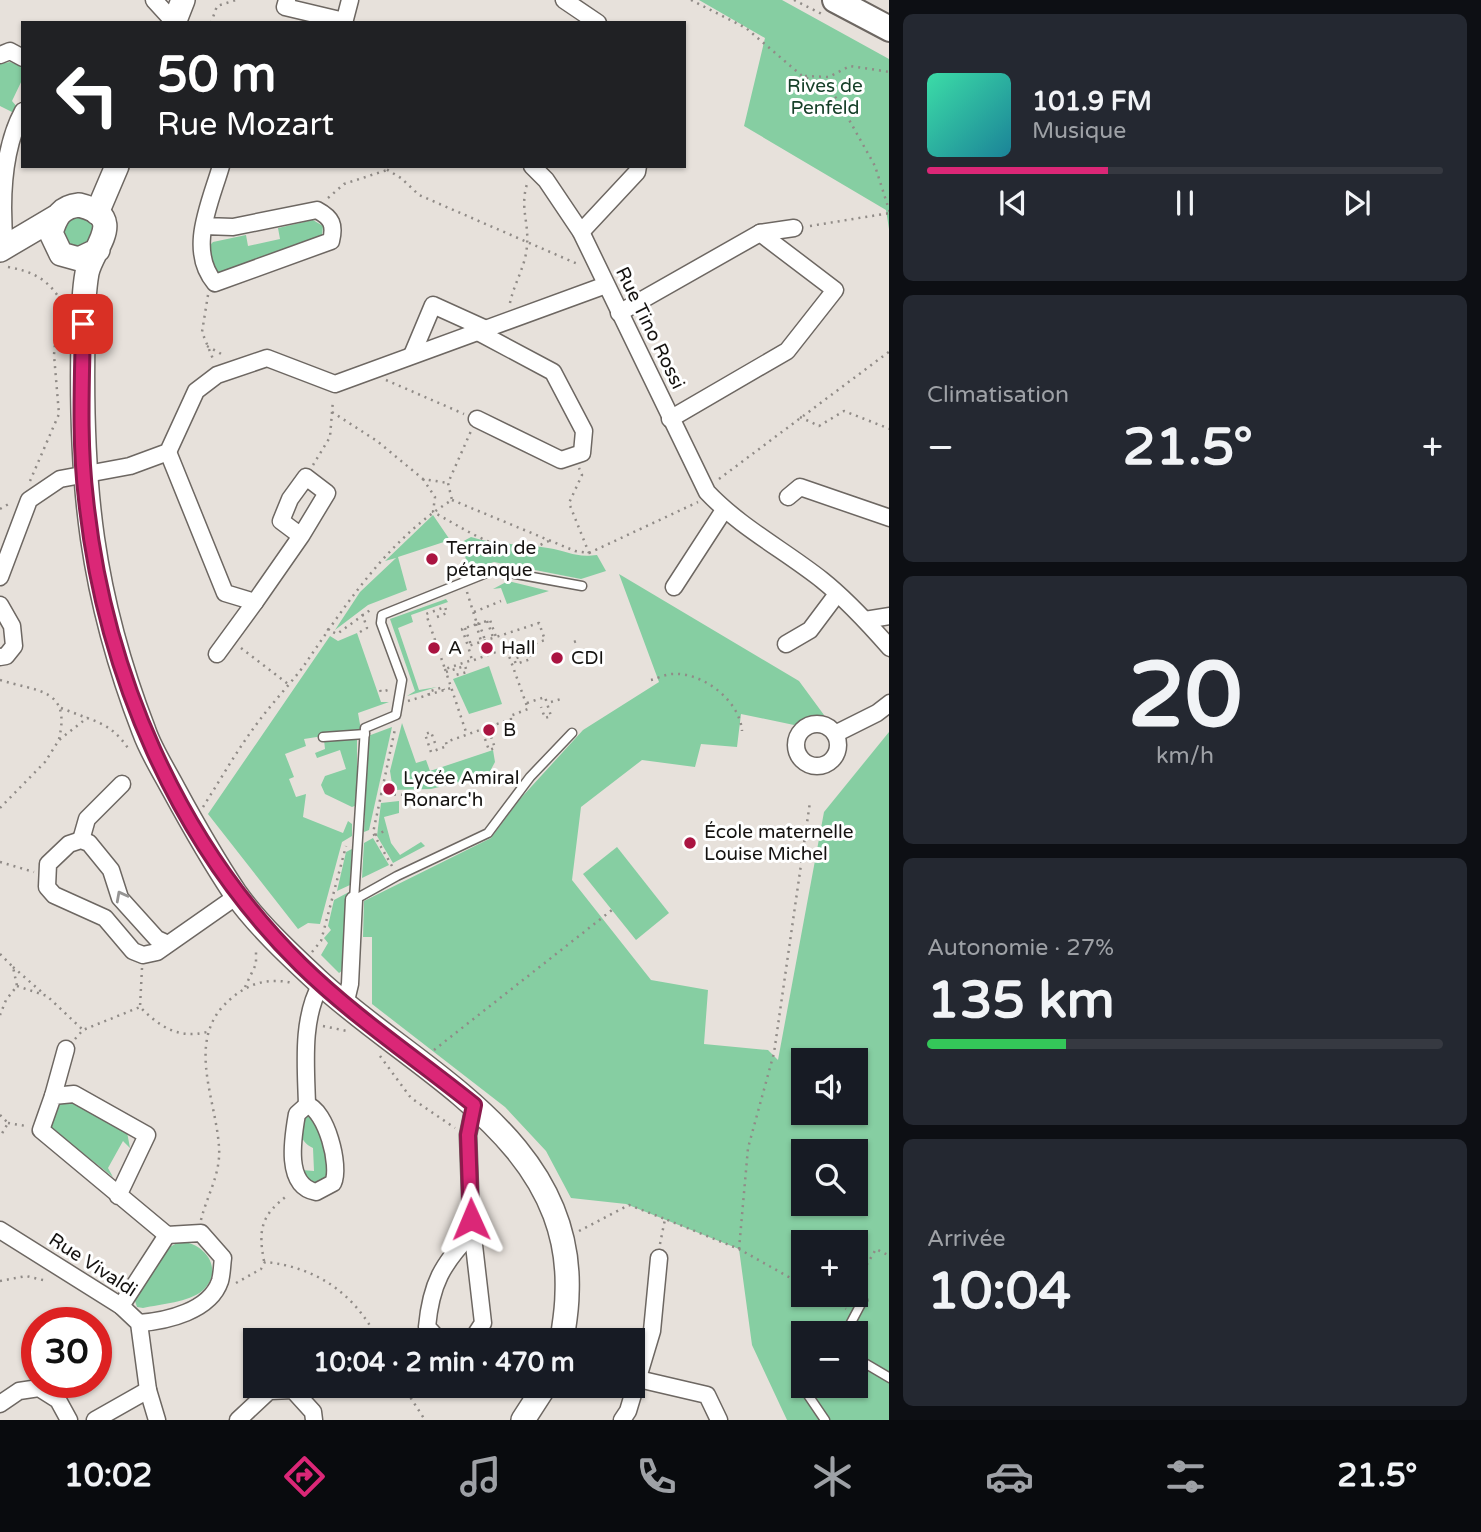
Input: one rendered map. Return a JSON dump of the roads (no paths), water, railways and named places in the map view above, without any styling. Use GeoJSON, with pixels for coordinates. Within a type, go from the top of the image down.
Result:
{"type":"FeatureCollection","features":[{"type":"Feature","properties":{"kind":"main road"},"geometry":{"type":"LineString","coordinates":[[835,0],[889,28]]}},
{"type":"Feature","properties":{"kind":"street"},"geometry":{"type":"LineString","coordinates":[[155,0],[174,21]]}},
{"type":"Feature","properties":{"kind":"street"},"geometry":{"type":"LineString","coordinates":[[175,21],[183,0]]}},
{"type":"Feature","properties":{"kind":"street"},"geometry":{"type":"LineString","coordinates":[[188,21],[195,0]]}},
{"type":"Feature","properties":{"kind":"street"},"geometry":{"type":"LineString","coordinates":[[287,0],[285,7],[340,21]]}},
{"type":"Feature","properties":{"kind":"street"},"geometry":{"type":"LineString","coordinates":[[344,21],[350,0]]}},
{"type":"Feature","properties":{"kind":"street"},"geometry":{"type":"LineString","coordinates":[[564,0],[595,21]]}},
{"type":"Feature","properties":{"kind":"street"},"geometry":{"type":"LineString","coordinates":[[0,55],[10,51],[21,57]]}},
{"type":"Feature","properties":{"kind":"street"},"geometry":{"type":"LineString","coordinates":[[2,255],[7,125],[21,113]]}},
{"type":"Feature","properties":{"kind":"street"},"geometry":{"type":"LineString","coordinates":[[88,209],[105,168]]}},
{"type":"Feature","properties":{"kind":"street"},"geometry":{"type":"LineString","coordinates":[[88,209],[116,168]]}},
{"type":"Feature","properties":{"kind":"street"},"geometry":{"type":"LineString","coordinates":[[204,226],[244,225],[317,210],[329,217],[334,228],[331,241],[215,284],[204,270],[201,249],[204,226],[220,168]]}},
{"type":"Feature","properties":{"kind":"street","name":"Rue Tino Rossi"},"geometry":{"type":"LineString","coordinates":[[534,168],[581,232],[707,492],[724,510],[837,594],[889,647]]}},
{"type":"Feature","properties":{"kind":"street"},"geometry":{"type":"LineString","coordinates":[[581,232],[637,172],[638,168]]}},
{"type":"Feature","properties":{"kind":"street"},"geometry":{"type":"LineString","coordinates":[[2,255],[62,210],[88,209]]}},
{"type":"Feature","properties":{"kind":"street"},"geometry":{"type":"LineString","coordinates":[[77,299],[88,268],[105,236],[88,209]]}},
{"type":"Feature","properties":{"kind":"street"},"geometry":{"type":"LineString","coordinates":[[56,217],[51,233],[62,253],[77,299],[81,422],[94,560],[114,644],[145,735],[189,818],[237,896],[297,974],[321,984],[474,1105],[501,1130],[528,1163],[551,1201],[563,1244],[568,1293],[564,1328]]}},
{"type":"Feature","properties":{"kind":"street"},"geometry":{"type":"LineString","coordinates":[[619,313],[760,233],[794,229]]}},
{"type":"Feature","properties":{"kind":"street"},"geometry":{"type":"LineString","coordinates":[[670,419],[787,351],[835,290],[760,233]]}},
{"type":"Feature","properties":{"kind":"street"},"geometry":{"type":"LineString","coordinates":[[2,255],[62,253],[79,260],[99,250]]}},
{"type":"Feature","properties":{"kind":"street"},"geometry":{"type":"LineString","coordinates":[[0,577],[29,500],[60,479],[130,466],[168,452],[197,391],[217,375],[267,358],[334,384],[606,285]]}},
{"type":"Feature","properties":{"kind":"street"},"geometry":{"type":"LineString","coordinates":[[412,355],[433,305],[482,330],[553,372],[584,431],[582,453],[561,460],[477,419]]}},
{"type":"Feature","properties":{"kind":"street"},"geometry":{"type":"LineString","coordinates":[[168,452],[225,593],[255,602]]}},
{"type":"Feature","properties":{"kind":"street"},"geometry":{"type":"LineString","coordinates":[[217,654],[301,536],[327,493],[306,477],[290,499],[281,521],[301,536]]}},
{"type":"Feature","properties":{"kind":"street"},"geometry":{"type":"LineString","coordinates":[[788,498],[800,487],[889,518]]}},
{"type":"Feature","properties":{"kind":"street"},"geometry":{"type":"LineString","coordinates":[[674,587],[724,510]]}},
{"type":"Feature","properties":{"kind":"street"},"geometry":{"type":"LineString","coordinates":[[786,645],[810,630],[837,594]]}},
{"type":"Feature","properties":{"kind":"street"},"geometry":{"type":"LineString","coordinates":[[0,605],[12,626],[14,646],[6,656],[0,657]]}},
{"type":"Feature","properties":{"kind":"street"},"geometry":{"type":"LineString","coordinates":[[865,620],[889,616]]}},
{"type":"Feature","properties":{"kind":"street"},"geometry":{"type":"LineString","coordinates":[[835,734],[877,713],[889,704]]}},
{"type":"Feature","properties":{"kind":"street"},"geometry":{"type":"LineString","coordinates":[[80,840],[87,819],[122,784]]}},
{"type":"Feature","properties":{"kind":"street"},"geometry":{"type":"LineString","coordinates":[[168,944],[156,939],[120,898],[111,870],[89,843],[80,840],[69,844],[48,864],[47,887],[54,895],[105,918],[133,951],[143,955],[158,952],[237,896]]}},
{"type":"Feature","properties":{"kind":"street"},"geometry":{"type":"LineString","coordinates":[[345,1005],[350,984],[354,900]]}},
{"type":"Feature","properties":{"kind":"street"},"geometry":{"type":"LineString","coordinates":[[307,1105],[318,1112],[330,1141],[337,1170],[333,1183],[316,1192],[299,1183],[295,1169],[293,1138],[297,1114],[307,1105],[308,1023],[312,1000],[321,984]]}},
{"type":"Feature","properties":{"kind":"street"},"geometry":{"type":"LineString","coordinates":[[66,1049],[41,1130],[167,1236],[201,1233],[223,1258],[220,1282],[208,1300],[193,1309],[160,1321],[139,1323]]}},
{"type":"Feature","properties":{"kind":"street"},"geometry":{"type":"LineString","coordinates":[[53,1096],[74,1094],[147,1135],[118,1196]]}},
{"type":"Feature","properties":{"kind":"street"},"geometry":{"type":"LineString","coordinates":[[474,1105],[468,1135],[472,1233],[483,1323],[480,1328]]}},
{"type":"Feature","properties":{"kind":"street","name":"Rue Vivaldi"},"geometry":{"type":"LineString","coordinates":[[0,1230],[121,1306],[139,1323],[148,1390],[157,1420]]}},
{"type":"Feature","properties":{"kind":"street"},"geometry":{"type":"LineString","coordinates":[[428,1328],[430,1293],[452,1253],[472,1233]]}},
{"type":"Feature","properties":{"kind":"street"},"geometry":{"type":"LineString","coordinates":[[121,1306],[167,1236]]}},
{"type":"Feature","properties":{"kind":"street"},"geometry":{"type":"LineString","coordinates":[[645,1350],[652,1331],[659,1258]]}},
{"type":"Feature","properties":{"kind":"street"},"geometry":{"type":"LineString","coordinates":[[645,1380],[707,1395],[719,1420]]}},
{"type":"Feature","properties":{"kind":"street"},"geometry":{"type":"LineString","coordinates":[[0,1404],[19,1391],[39,1388],[58,1400],[69,1420]]}},
{"type":"Feature","properties":{"kind":"street"},"geometry":{"type":"LineString","coordinates":[[95,1420],[148,1390]]}},
{"type":"Feature","properties":{"kind":"street"},"geometry":{"type":"LineString","coordinates":[[238,1420],[269,1391],[293,1391],[313,1412],[314,1420]]}},
{"type":"Feature","properties":{"kind":"street"},"geometry":{"type":"LineString","coordinates":[[523,1420],[537,1398]]}},
{"type":"Feature","properties":{"kind":"street"},"geometry":{"type":"LineString","coordinates":[[622,1420],[628,1411],[631,1398]]}},
{"type":"Feature","properties":{"kind":"lane"},"geometry":{"type":"LineString","coordinates":[[354,900],[365,729],[396,715],[402,680],[381,623],[382,615],[387,610],[494,570],[582,586]]}},
{"type":"Feature","properties":{"kind":"lane"},"geometry":{"type":"LineString","coordinates":[[354,900],[397,876],[488,833],[530,777],[572,733]]}},
{"type":"Feature","properties":{"kind":"lane"},"geometry":{"type":"LineString","coordinates":[[323,737],[365,734]]}},
{"type":"Feature","properties":{"kind":"lane"},"geometry":{"type":"LineString","coordinates":[[868,1365],[889,1377]]}},
{"type":"Feature","properties":{"kind":"lane"},"geometry":{"type":"LineString","coordinates":[[810,1398],[825,1420]]}},
{"type":"Feature","properties":{"kind":"place","name":"Terrain de pétanque"},"geometry":{"type":"Point","coordinates":[432,559]}},
{"type":"Feature","properties":{"kind":"place","name":"A"},"geometry":{"type":"Point","coordinates":[434,648]}},
{"type":"Feature","properties":{"kind":"place","name":"Hall"},"geometry":{"type":"Point","coordinates":[487,648]}},
{"type":"Feature","properties":{"kind":"place","name":"CDI"},"geometry":{"type":"Point","coordinates":[557,658]}},
{"type":"Feature","properties":{"kind":"place","name":"B"},"geometry":{"type":"Point","coordinates":[489,730]}},
{"type":"Feature","properties":{"kind":"place","name":"Lycée Amiral Ronarc'h"},"geometry":{"type":"Point","coordinates":[389,789]}},
{"type":"Feature","properties":{"kind":"place","name":"École maternelle Louise Michel"},"geometry":{"type":"Point","coordinates":[690,843]}},
{"type":"Feature","properties":{"kind":"park label","name":"Rives de Penfeld"},"geometry":{"type":"Point","coordinates":[825,97]}}]}
